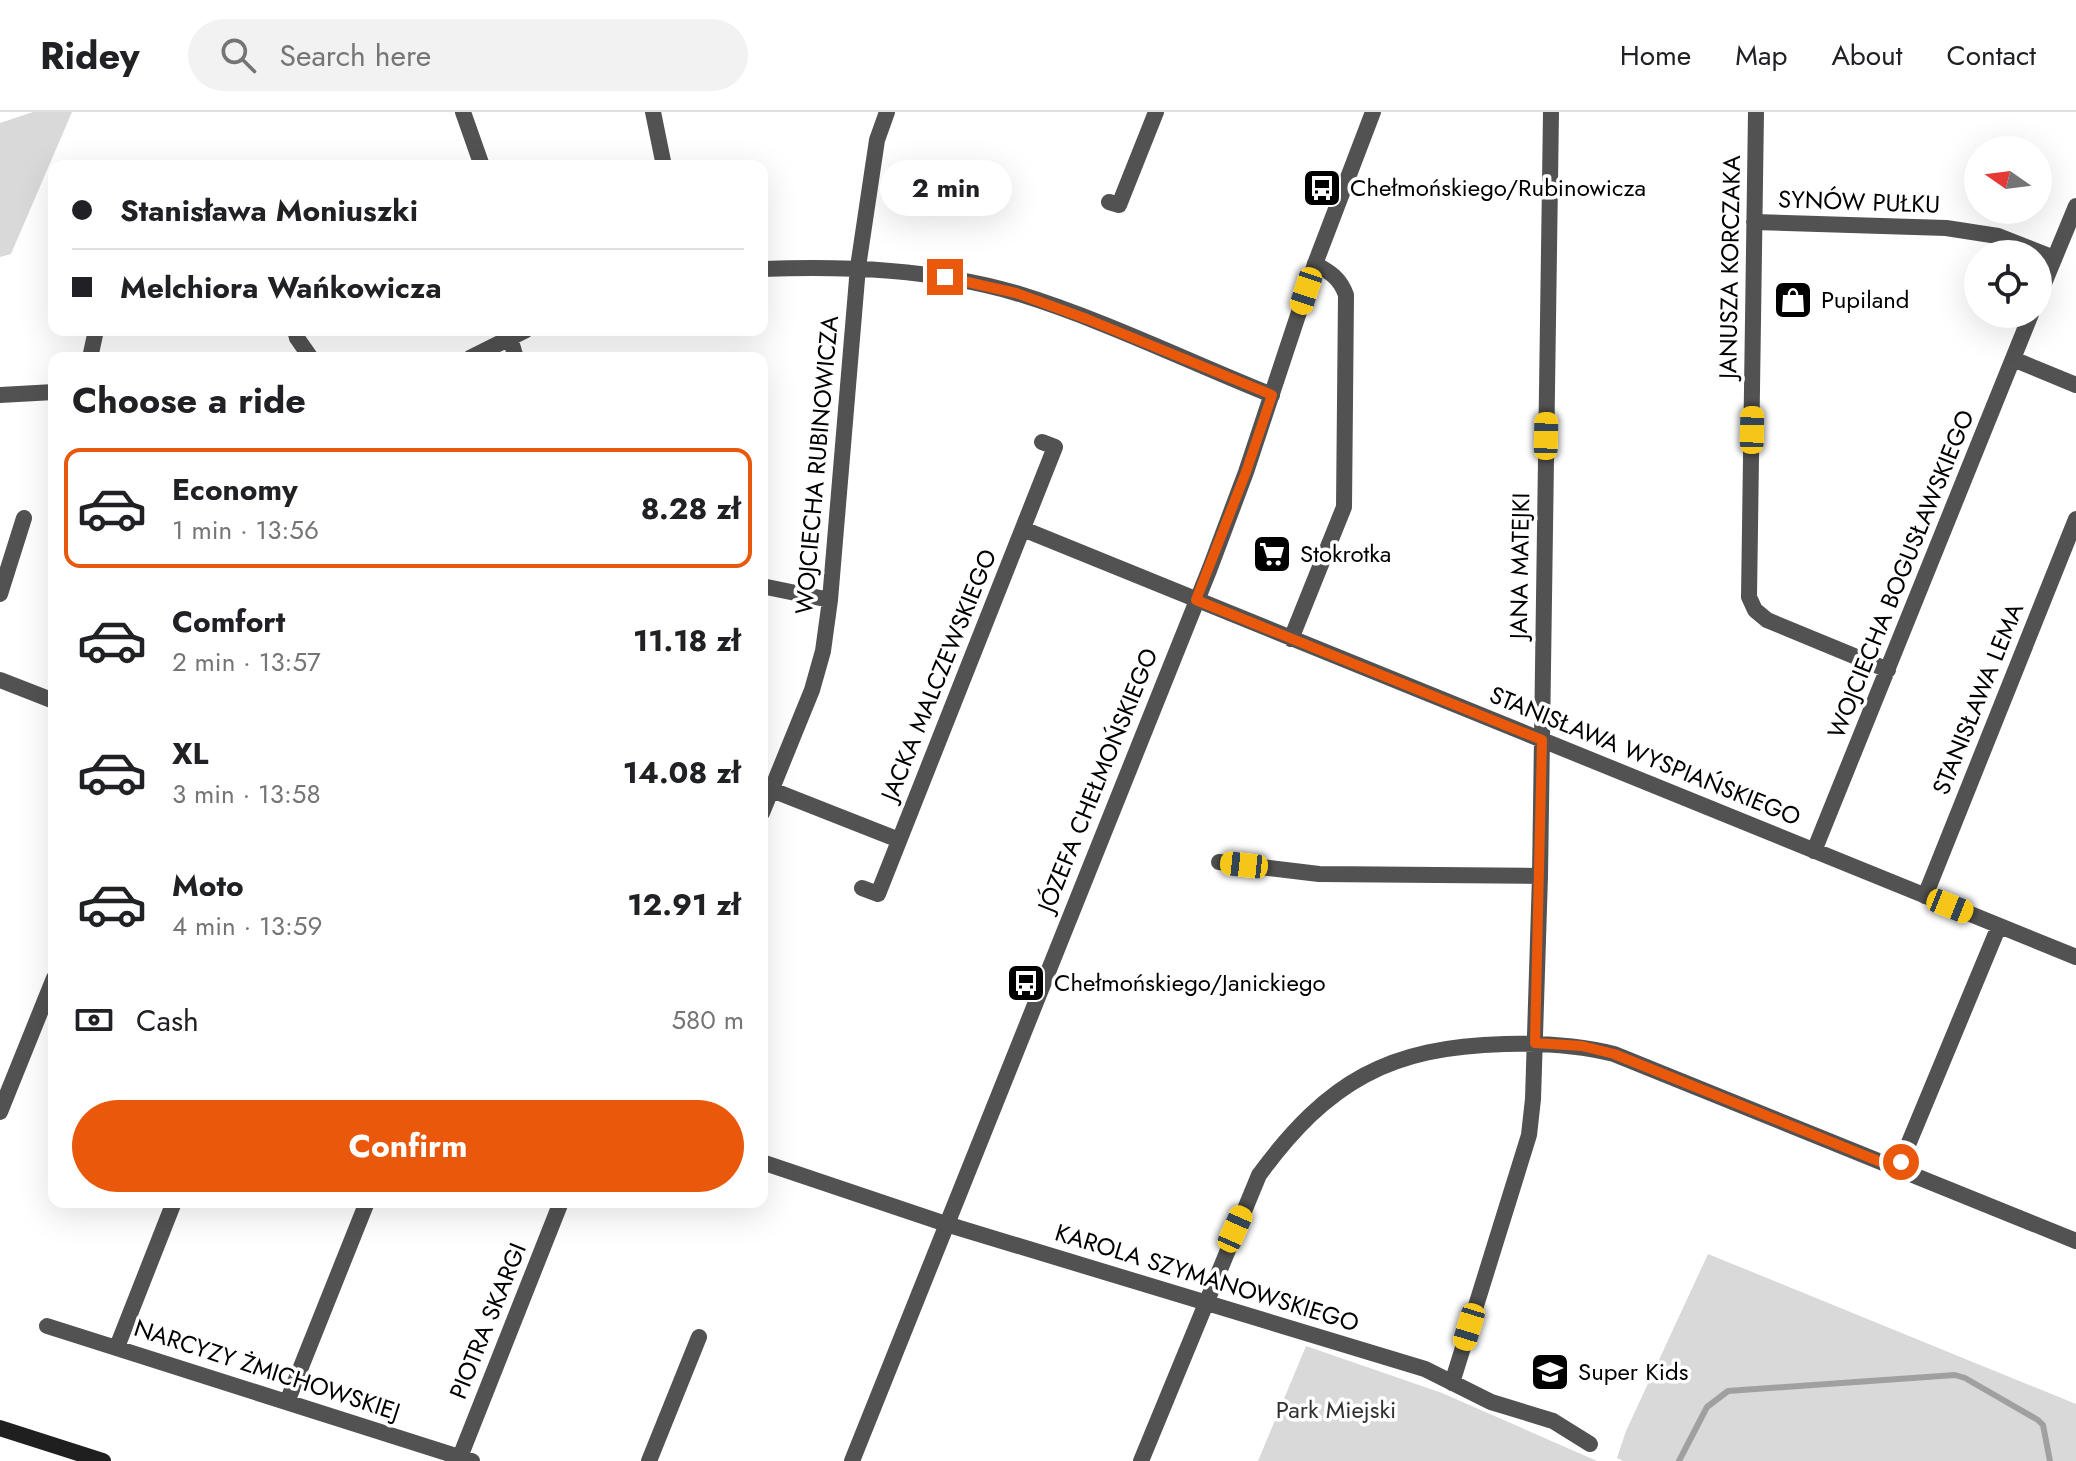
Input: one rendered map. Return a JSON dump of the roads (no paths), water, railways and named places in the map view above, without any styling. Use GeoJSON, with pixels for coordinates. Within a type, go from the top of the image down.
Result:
{"type":"FeatureCollection","features":[{"type":"Feature","properties":{"kind":"main road"},"geometry":{"type":"LineString","coordinates":[[0,1428],[103,1461]]}},
{"type":"Feature","properties":{"kind":"street"},"geometry":{"type":"LineString","coordinates":[[463,112],[480,160]]}},
{"type":"Feature","properties":{"kind":"street"},"geometry":{"type":"LineString","coordinates":[[653,112],[663,160]]}},
{"type":"Feature","properties":{"kind":"street","name":"WOJCIECHA RUBINOWICZA"},"geometry":{"type":"LineString","coordinates":[[768,799],[812,690],[823,651],[858,267],[877,140],[887,112]]}},
{"type":"Feature","properties":{"kind":"street"},"geometry":{"type":"LineString","coordinates":[[1109,202],[1119,205],[1156,112]]}},
{"type":"Feature","properties":{"kind":"street","name":"JÓZEFA CHEŁMOŃSKIEGO"},"geometry":{"type":"LineString","coordinates":[[852,1461],[1246,472],[1315,264],[1373,112]]}},
{"type":"Feature","properties":{"kind":"street","name":"JANA MATEJKI"},"geometry":{"type":"LineString","coordinates":[[1452,1383],[1529,1135],[1540,876],[1551,112]]}},
{"type":"Feature","properties":{"kind":"street","name":"JANUSZA KORCZAKA"},"geometry":{"type":"LineString","coordinates":[[1756,112],[1749,597],[1755,610],[1767,620],[1888,670]]}},
{"type":"Feature","properties":{"kind":"street"},"geometry":{"type":"LineString","coordinates":[[2052,263],[2076,206]]}},
{"type":"Feature","properties":{"kind":"street","name":"SYNÓW PUŁKU"},"geometry":{"type":"LineString","coordinates":[[1754,222],[1946,228],[1998,236],[2054,258]]}},
{"type":"Feature","properties":{"kind":"street"},"geometry":{"type":"LineString","coordinates":[[1291,639],[1344,507],[1346,295],[1342,284],[1331,273],[1315,264]]}},
{"type":"Feature","properties":{"kind":"street"},"geometry":{"type":"LineString","coordinates":[[768,269],[858,267],[945,277],[1016,293],[1272,395]]}},
{"type":"Feature","properties":{"kind":"street","name":"WOJCIECHA BOGUSŁAWSKIEGO"},"geometry":{"type":"LineString","coordinates":[[1814,851],[2025,328]]}},
{"type":"Feature","properties":{"kind":"street"},"geometry":{"type":"LineString","coordinates":[[482,352],[514,336]]}},
{"type":"Feature","properties":{"kind":"street"},"geometry":{"type":"LineString","coordinates":[[510,338],[514,352]]}},
{"type":"Feature","properties":{"kind":"street"},"geometry":{"type":"LineString","coordinates":[[2013,359],[2076,385]]}},
{"type":"Feature","properties":{"kind":"street"},"geometry":{"type":"LineString","coordinates":[[0,395],[48,392]]}},
{"type":"Feature","properties":{"kind":"street","name":"JACKA MALCZEWSKIEGO"},"geometry":{"type":"LineString","coordinates":[[862,888],[878,894],[1055,447],[1042,442]]}},
{"type":"Feature","properties":{"kind":"street"},"geometry":{"type":"LineString","coordinates":[[0,594],[24,518]]}},
{"type":"Feature","properties":{"kind":"street","name":"STANISŁAWA LEMA"},"geometry":{"type":"LineString","coordinates":[[1925,896],[2076,519]]}},
{"type":"Feature","properties":{"kind":"street","name":"JACKA MALCZEWSKIEGO"},"geometry":{"type":"LineString","coordinates":[[1023,529],[1196,600]]}},
{"type":"Feature","properties":{"kind":"street"},"geometry":{"type":"LineString","coordinates":[[768,587],[830,600]]}},
{"type":"Feature","properties":{"kind":"street","name":"STANISŁAWA WYSPIAŃSKIEGO"},"geometry":{"type":"LineString","coordinates":[[1196,600],[2076,957]]}},
{"type":"Feature","properties":{"kind":"street"},"geometry":{"type":"LineString","coordinates":[[0,680],[48,699]]}},
{"type":"Feature","properties":{"kind":"street","name":"JACKA MALCZEWSKIEGO"},"geometry":{"type":"LineString","coordinates":[[772,790],[899,840]]}},
{"type":"Feature","properties":{"kind":"street"},"geometry":{"type":"LineString","coordinates":[[1219,862],[1319,874],[1540,876]]}},
{"type":"Feature","properties":{"kind":"street"},"geometry":{"type":"LineString","coordinates":[[1898,1169],[1999,926]]}},
{"type":"Feature","properties":{"kind":"street"},"geometry":{"type":"LineString","coordinates":[[0,1112],[8,1069],[48,990]]}},
{"type":"Feature","properties":{"kind":"street"},"geometry":{"type":"LineString","coordinates":[[1141,1461],[1259,1175],[1287,1136],[1319,1106],[1360,1077],[1395,1060],[1460,1045],[1535,1043],[1582,1046],[1614,1054],[2076,1241]]}},
{"type":"Feature","properties":{"kind":"street","name":"KAROLA SZYMANOWSKIEGO"},"geometry":{"type":"LineString","coordinates":[[768,1164],[946,1224],[1425,1369],[1491,1402],[1553,1421],[1590,1444]]}},
{"type":"Feature","properties":{"kind":"street"},"geometry":{"type":"LineString","coordinates":[[117,1347],[172,1208]]}},
{"type":"Feature","properties":{"kind":"street"},"geometry":{"type":"LineString","coordinates":[[287,1402],[365,1208]]}},
{"type":"Feature","properties":{"kind":"street","name":"PIOTRA SKARGI"},"geometry":{"type":"LineString","coordinates":[[466,1459],[559,1208]]}},
{"type":"Feature","properties":{"kind":"street","name":"NARCYZY ŻMICHOWSKIEJ"},"geometry":{"type":"LineString","coordinates":[[47,1326],[466,1459]]}},
{"type":"Feature","properties":{"kind":"street"},"geometry":{"type":"LineString","coordinates":[[649,1461],[699,1337]]}},
{"type":"Feature","properties":{"kind":"waterway"},"geometry":{"type":"LineString","coordinates":[[1679,1461],[1707,1407],[1728,1391],[1955,1375],[2038,1420],[2043,1425],[2050,1461]]}},
{"type":"Feature","properties":{"kind":"place","name":"Chełmońskiego/Rubinowicza"},"geometry":{"type":"Point","coordinates":[1322,188]}},
{"type":"Feature","properties":{"kind":"place","name":"Pupiland"},"geometry":{"type":"Point","coordinates":[1793,300]}},
{"type":"Feature","properties":{"kind":"place","name":"Stokrotka"},"geometry":{"type":"Point","coordinates":[1272,554]}},
{"type":"Feature","properties":{"kind":"place","name":"Chełmońskiego/Janickiego"},"geometry":{"type":"Point","coordinates":[1026,983]}},
{"type":"Feature","properties":{"kind":"place","name":"Super Kids"},"geometry":{"type":"Point","coordinates":[1550,1372]}},
{"type":"Feature","properties":{"kind":"park label","name":"Park Miejski"},"geometry":{"type":"Point","coordinates":[1336,1410]}}]}
